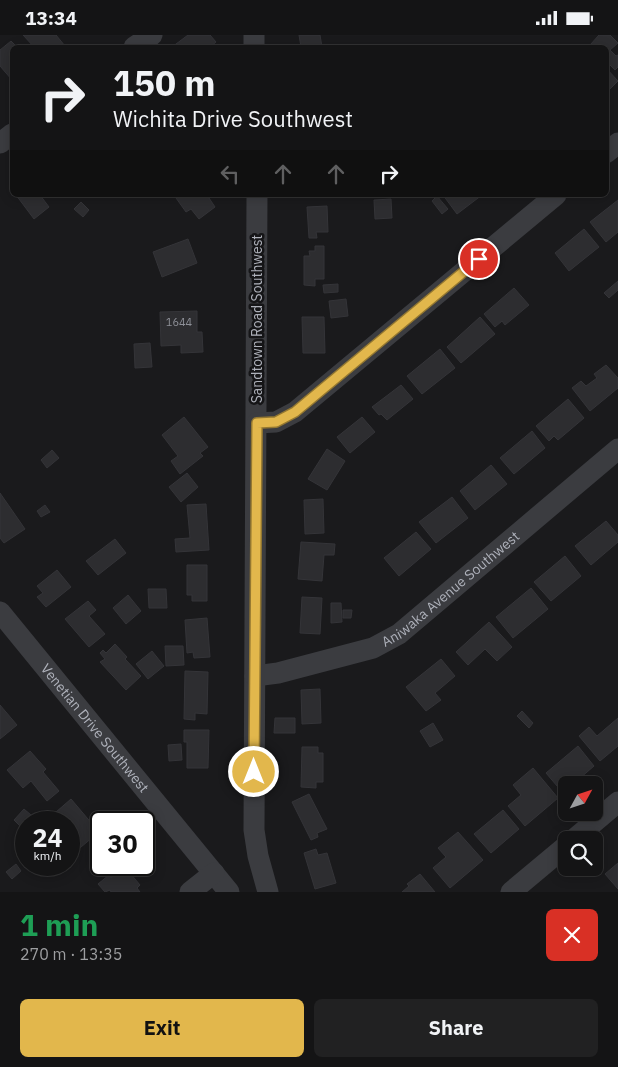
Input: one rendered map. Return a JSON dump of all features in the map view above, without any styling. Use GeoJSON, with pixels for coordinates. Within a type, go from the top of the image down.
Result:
{"type":"FeatureCollection","features":[{"type":"Feature","properties":{"kind":"street"},"geometry":{"type":"LineString","coordinates":[[137,45],[152,35]]}},
{"type":"Feature","properties":{"kind":"street","name":"Sandtown Road Southwest"},"geometry":{"type":"LineString","coordinates":[[258,197],[254,830],[258,856],[268,892]]}},
{"type":"Feature","properties":{"kind":"street"},"geometry":{"type":"LineString","coordinates":[[257,423],[276,422],[295,412],[554,197]]}},
{"type":"Feature","properties":{"kind":"street","name":"Aniwaka Avenue Southwest"},"geometry":{"type":"LineString","coordinates":[[255,676],[278,673],[373,648],[399,634],[618,449]]}},
{"type":"Feature","properties":{"kind":"street","name":"Venetian Drive Southwest"},"geometry":{"type":"LineString","coordinates":[[3,622],[229,892]]}},
{"type":"Feature","properties":{"kind":"street"},"geometry":{"type":"LineString","coordinates":[[584,831],[618,802]]}},
{"type":"Feature","properties":{"kind":"street"},"geometry":{"type":"LineString","coordinates":[[511,892],[558,853]]}},
{"type":"Feature","properties":{"kind":"street"},"geometry":{"type":"LineString","coordinates":[[190,892],[214,873]]}},
{"type":"Feature","properties":{"kind":"building"},"geometry":{"type":"Polygon","coordinates":[[[23,35],[56,35],[64,45],[32,45],[23,35]]]}},
{"type":"Feature","properties":{"kind":"building"},"geometry":{"type":"Polygon","coordinates":[[[188,35],[210,35],[216,42],[212,45],[175,45],[188,35]]]}},
{"type":"Feature","properties":{"kind":"building"},"geometry":{"type":"Polygon","coordinates":[[[299,35],[320,35],[322,45],[301,45],[299,35]]]}},
{"type":"Feature","properties":{"kind":"building"},"geometry":{"type":"Polygon","coordinates":[[[599,35],[610,35],[618,43],[610,50],[616,56],[618,55],[618,67],[615,70],[609,64],[609,45],[590,45],[599,35]]]}},
{"type":"Feature","properties":{"kind":"building"},"geometry":{"type":"Polygon","coordinates":[[[11,41],[15,45],[10,45],[10,78],[0,66],[0,50],[11,41]]]}},
{"type":"Feature","properties":{"kind":"building"},"geometry":{"type":"Polygon","coordinates":[[[609,71],[618,81],[609,90],[609,71]]]}},
{"type":"Feature","properties":{"kind":"building"},"geometry":{"type":"Polygon","coordinates":[[[18,197],[42,197],[49,207],[34,219],[18,197]]]}},
{"type":"Feature","properties":{"kind":"building"},"geometry":{"type":"Polygon","coordinates":[[[208,197],[215,207],[199,219],[191,209],[186,212],[176,198],[208,197]]]}},
{"type":"Feature","properties":{"kind":"building"},"geometry":{"type":"Polygon","coordinates":[[[438,197],[448,209],[442,214],[432,201],[438,197]]]}},
{"type":"Feature","properties":{"kind":"building"},"geometry":{"type":"Polygon","coordinates":[[[444,197],[479,197],[457,214],[444,197]]]}},
{"type":"Feature","properties":{"kind":"building"},"geometry":{"type":"Polygon","coordinates":[[[391,199],[392,218],[375,219],[374,200],[391,199]]]}},
{"type":"Feature","properties":{"kind":"building"},"geometry":{"type":"Polygon","coordinates":[[[618,200],[618,232],[606,242],[590,222],[618,200]]]}},
{"type":"Feature","properties":{"kind":"building"},"geometry":{"type":"Polygon","coordinates":[[[81,202],[89,210],[83,217],[74,209],[81,202]]]}},
{"type":"Feature","properties":{"kind":"building"},"geometry":{"type":"Polygon","coordinates":[[[327,206],[328,232],[316,232],[317,238],[309,238],[307,207],[327,206]]]}},
{"type":"Feature","properties":{"kind":"building"},"geometry":{"type":"Polygon","coordinates":[[[584,229],[599,247],[569,271],[555,253],[584,229]]]}},
{"type":"Feature","properties":{"kind":"building"},"geometry":{"type":"Polygon","coordinates":[[[188,239],[197,263],[162,277],[153,252],[188,239]]]}},
{"type":"Feature","properties":{"kind":"building"},"geometry":{"type":"Polygon","coordinates":[[[315,246],[324,246],[324,279],[315,279],[315,286],[304,285],[304,256],[310,256],[309,251],[315,251],[315,246]]]}},
{"type":"Feature","properties":{"kind":"building"},"geometry":{"type":"Polygon","coordinates":[[[618,281],[618,290],[609,298],[604,293],[618,281]]]}},
{"type":"Feature","properties":{"kind":"building"},"geometry":{"type":"Polygon","coordinates":[[[338,284],[338,292],[324,293],[323,285],[338,284]]]}},
{"type":"Feature","properties":{"kind":"building"},"geometry":{"type":"Polygon","coordinates":[[[514,288],[529,305],[505,325],[502,321],[495,327],[484,314],[514,288]]]}},
{"type":"Feature","properties":{"kind":"building"},"geometry":{"type":"Polygon","coordinates":[[[346,299],[348,316],[331,318],[329,301],[346,299]]]}},
{"type":"Feature","properties":{"kind":"building"},"geometry":{"type":"Polygon","coordinates":[[[197,311],[197,332],[202,332],[203,352],[181,353],[181,345],[161,346],[160,312],[197,311]]]}},
{"type":"Feature","properties":{"kind":"building"},"geometry":{"type":"Polygon","coordinates":[[[302,317],[324,317],[325,353],[303,353],[302,317]]]}},
{"type":"Feature","properties":{"kind":"building"},"geometry":{"type":"Polygon","coordinates":[[[480,317],[495,334],[461,363],[447,347],[480,317]]]}},
{"type":"Feature","properties":{"kind":"building"},"geometry":{"type":"Polygon","coordinates":[[[150,343],[152,367],[135,368],[134,344],[150,343]]]}},
{"type":"Feature","properties":{"kind":"building"},"geometry":{"type":"Polygon","coordinates":[[[440,349],[455,368],[422,394],[407,376],[440,349]]]}},
{"type":"Feature","properties":{"kind":"building"},"geometry":{"type":"Polygon","coordinates":[[[606,365],[618,378],[618,388],[590,411],[572,388],[581,381],[586,386],[597,378],[594,374],[606,365]]]}},
{"type":"Feature","properties":{"kind":"building"},"geometry":{"type":"Polygon","coordinates":[[[401,385],[413,399],[387,420],[372,407],[401,385]]]}},
{"type":"Feature","properties":{"kind":"building"},"geometry":{"type":"Polygon","coordinates":[[[568,399],[584,418],[558,440],[554,436],[549,441],[536,426],[568,399]]]}},
{"type":"Feature","properties":{"kind":"building"},"geometry":{"type":"Polygon","coordinates":[[[184,417],[208,447],[200,453],[203,456],[180,474],[171,461],[178,456],[162,435],[184,417]]]}},
{"type":"Feature","properties":{"kind":"building"},"geometry":{"type":"Polygon","coordinates":[[[362,417],[375,432],[350,453],[337,437],[362,417]]]}},
{"type":"Feature","properties":{"kind":"building"},"geometry":{"type":"Polygon","coordinates":[[[532,431],[545,448],[514,474],[500,458],[532,431]]]}},
{"type":"Feature","properties":{"kind":"building"},"geometry":{"type":"Polygon","coordinates":[[[327,449],[345,461],[327,490],[308,479],[327,449]]]}},
{"type":"Feature","properties":{"kind":"building"},"geometry":{"type":"Polygon","coordinates":[[[52,450],[59,458],[47,468],[41,460],[52,450]]]}},
{"type":"Feature","properties":{"kind":"building"},"geometry":{"type":"Polygon","coordinates":[[[491,465],[507,484],[475,510],[460,491],[491,465]]]}},
{"type":"Feature","properties":{"kind":"building"},"geometry":{"type":"Polygon","coordinates":[[[187,473],[198,487],[181,502],[169,487],[187,473]]]}},
{"type":"Feature","properties":{"kind":"building"},"geometry":{"type":"Polygon","coordinates":[[[0,493],[25,529],[4,543],[0,538],[0,493]]]}},
{"type":"Feature","properties":{"kind":"building"},"geometry":{"type":"Polygon","coordinates":[[[452,497],[468,518],[436,543],[419,522],[452,497]]]}},
{"type":"Feature","properties":{"kind":"building"},"geometry":{"type":"Polygon","coordinates":[[[323,499],[324,533],[305,534],[304,500],[323,499]]]}},
{"type":"Feature","properties":{"kind":"building"},"geometry":{"type":"Polygon","coordinates":[[[206,504],[209,550],[176,552],[175,539],[190,538],[187,505],[206,504]]]}},
{"type":"Feature","properties":{"kind":"building"},"geometry":{"type":"Polygon","coordinates":[[[45,505],[50,512],[41,517],[37,511],[45,505]]]}},
{"type":"Feature","properties":{"kind":"building"},"geometry":{"type":"Polygon","coordinates":[[[606,521],[618,535],[618,542],[591,565],[575,546],[606,521]]]}},
{"type":"Feature","properties":{"kind":"building"},"geometry":{"type":"Polygon","coordinates":[[[416,532],[431,549],[399,576],[384,558],[416,532]]]}},
{"type":"Feature","properties":{"kind":"building"},"geometry":{"type":"Polygon","coordinates":[[[115,539],[126,553],[98,575],[86,561],[115,539]]]}},
{"type":"Feature","properties":{"kind":"building"},"geometry":{"type":"Polygon","coordinates":[[[301,542],[335,544],[334,555],[324,555],[322,581],[298,579],[301,542]]]}},
{"type":"Feature","properties":{"kind":"building"},"geometry":{"type":"Polygon","coordinates":[[[565,556],[581,576],[551,601],[534,582],[565,556]]]}},
{"type":"Feature","properties":{"kind":"building"},"geometry":{"type":"Polygon","coordinates":[[[187,565],[207,565],[207,601],[192,601],[192,595],[187,595],[187,565]]]}},
{"type":"Feature","properties":{"kind":"building"},"geometry":{"type":"Polygon","coordinates":[[[57,570],[71,587],[46,607],[37,597],[43,593],[37,586],[57,570]]]}},
{"type":"Feature","properties":{"kind":"building"},"geometry":{"type":"Polygon","coordinates":[[[531,588],[548,609],[513,638],[496,617],[531,588]]]}},
{"type":"Feature","properties":{"kind":"building"},"geometry":{"type":"Polygon","coordinates":[[[148,589],[166,589],[167,608],[149,608],[148,589]]]}},
{"type":"Feature","properties":{"kind":"building"},"geometry":{"type":"Polygon","coordinates":[[[128,595],[141,611],[126,624],[113,608],[128,595]]]}},
{"type":"Feature","properties":{"kind":"building"},"geometry":{"type":"Polygon","coordinates":[[[302,597],[322,598],[320,634],[300,633],[302,597]]]}},
{"type":"Feature","properties":{"kind":"building"},"geometry":{"type":"Polygon","coordinates":[[[88,601],[96,610],[89,616],[105,634],[89,647],[65,619],[88,601]]]}},
{"type":"Feature","properties":{"kind":"building"},"geometry":{"type":"Polygon","coordinates":[[[331,603],[341,603],[342,622],[331,623],[331,603]]]}},
{"type":"Feature","properties":{"kind":"building"},"geometry":{"type":"Polygon","coordinates":[[[343,610],[352,610],[351,618],[343,618],[343,610]]]}},
{"type":"Feature","properties":{"kind":"building"},"geometry":{"type":"Polygon","coordinates":[[[207,618],[210,657],[194,658],[193,652],[187,653],[185,620],[207,618]]]}},
{"type":"Feature","properties":{"kind":"building"},"geometry":{"type":"Polygon","coordinates":[[[489,622],[512,647],[497,661],[485,649],[468,665],[456,652],[489,622]]]}},
{"type":"Feature","properties":{"kind":"building"},"geometry":{"type":"Polygon","coordinates":[[[115,644],[127,657],[125,659],[141,676],[126,690],[100,662],[105,659],[100,653],[103,650],[106,653],[115,644]]]}},
{"type":"Feature","properties":{"kind":"building"},"geometry":{"type":"Polygon","coordinates":[[[165,646],[183,646],[184,665],[166,666],[165,646]]]}},
{"type":"Feature","properties":{"kind":"building"},"geometry":{"type":"Polygon","coordinates":[[[152,651],[164,666],[148,679],[136,664],[152,651]]]}},
{"type":"Feature","properties":{"kind":"building"},"geometry":{"type":"Polygon","coordinates":[[[441,659],[455,676],[435,693],[441,700],[426,711],[406,687],[441,659]]]}},
{"type":"Feature","properties":{"kind":"building"},"geometry":{"type":"Polygon","coordinates":[[[185,671],[208,672],[207,714],[195,713],[195,720],[184,719],[185,671]]]}},
{"type":"Feature","properties":{"kind":"building"},"geometry":{"type":"Polygon","coordinates":[[[320,689],[321,723],[302,724],[301,690],[320,689]]]}},
{"type":"Feature","properties":{"kind":"building"},"geometry":{"type":"Polygon","coordinates":[[[0,705],[17,725],[0,739],[0,705]]]}},
{"type":"Feature","properties":{"kind":"building"},"geometry":{"type":"Polygon","coordinates":[[[522,711],[533,723],[529,728],[517,716],[522,711]]]}},
{"type":"Feature","properties":{"kind":"building"},"geometry":{"type":"Polygon","coordinates":[[[275,718],[295,718],[295,733],[274,733],[275,718]]]}},
{"type":"Feature","properties":{"kind":"building"},"geometry":{"type":"Polygon","coordinates":[[[618,718],[618,746],[600,761],[579,736],[589,727],[597,736],[618,718]]]}},
{"type":"Feature","properties":{"kind":"building"},"geometry":{"type":"Polygon","coordinates":[[[433,723],[443,740],[430,747],[420,731],[433,723]]]}},
{"type":"Feature","properties":{"kind":"building"},"geometry":{"type":"Polygon","coordinates":[[[184,730],[209,730],[208,768],[187,768],[187,742],[184,742],[184,730]]]}},
{"type":"Feature","properties":{"kind":"building"},"geometry":{"type":"Polygon","coordinates":[[[181,744],[182,760],[169,761],[168,745],[181,744]]]}},
{"type":"Feature","properties":{"kind":"building"},"geometry":{"type":"Polygon","coordinates":[[[578,746],[594,766],[582,776],[558,776],[558,787],[546,773],[578,746]]]}},
{"type":"Feature","properties":{"kind":"building"},"geometry":{"type":"Polygon","coordinates":[[[302,747],[318,747],[318,753],[323,753],[323,782],[316,782],[316,788],[301,787],[302,747]]]}},
{"type":"Feature","properties":{"kind":"building"},"geometry":{"type":"Polygon","coordinates":[[[30,751],[46,769],[43,772],[59,791],[47,801],[31,781],[23,788],[7,770],[30,751]]]}},
{"type":"Feature","properties":{"kind":"building"},"geometry":{"type":"Polygon","coordinates":[[[533,768],[558,798],[525,826],[508,806],[521,795],[513,785],[533,768]]]}},
{"type":"Feature","properties":{"kind":"building"},"geometry":{"type":"Polygon","coordinates":[[[309,794],[327,829],[317,833],[318,837],[311,840],[292,802],[309,794]]]}},
{"type":"Feature","properties":{"kind":"building"},"geometry":{"type":"Polygon","coordinates":[[[71,799],[90,821],[90,840],[80,848],[80,811],[57,811],[71,799]]]}},
{"type":"Feature","properties":{"kind":"building"},"geometry":{"type":"Polygon","coordinates":[[[503,810],[519,829],[491,853],[474,834],[503,810]]]}},
{"type":"Feature","properties":{"kind":"building"},"geometry":{"type":"Polygon","coordinates":[[[458,832],[483,860],[450,888],[433,868],[446,857],[438,848],[458,832]]]}},
{"type":"Feature","properties":{"kind":"building"},"geometry":{"type":"Polygon","coordinates":[[[316,849],[318,855],[327,853],[336,883],[315,889],[304,853],[316,849]]]}},
{"type":"Feature","properties":{"kind":"building"},"geometry":{"type":"Polygon","coordinates":[[[618,863],[618,889],[605,874],[618,863]]]}},
{"type":"Feature","properties":{"kind":"building"},"geometry":{"type":"Polygon","coordinates":[[[15,865],[15,876],[12,879],[6,872],[15,865]]]}},
{"type":"Feature","properties":{"kind":"building"},"geometry":{"type":"Polygon","coordinates":[[[420,874],[435,892],[402,892],[409,886],[407,884],[420,874]]]}},
{"type":"Feature","properties":{"kind":"building"},"geometry":{"type":"Polygon","coordinates":[[[108,876],[111,878],[114,876],[132,876],[140,885],[137,888],[140,892],[111,892],[110,890],[105,892],[98,884],[108,876]]]}},
{"type":"Feature","properties":{"kind":"route"},"geometry":{"type":"LineString","coordinates":[[254,772],[257,423],[276,422],[295,412],[479,259]]}}]}
